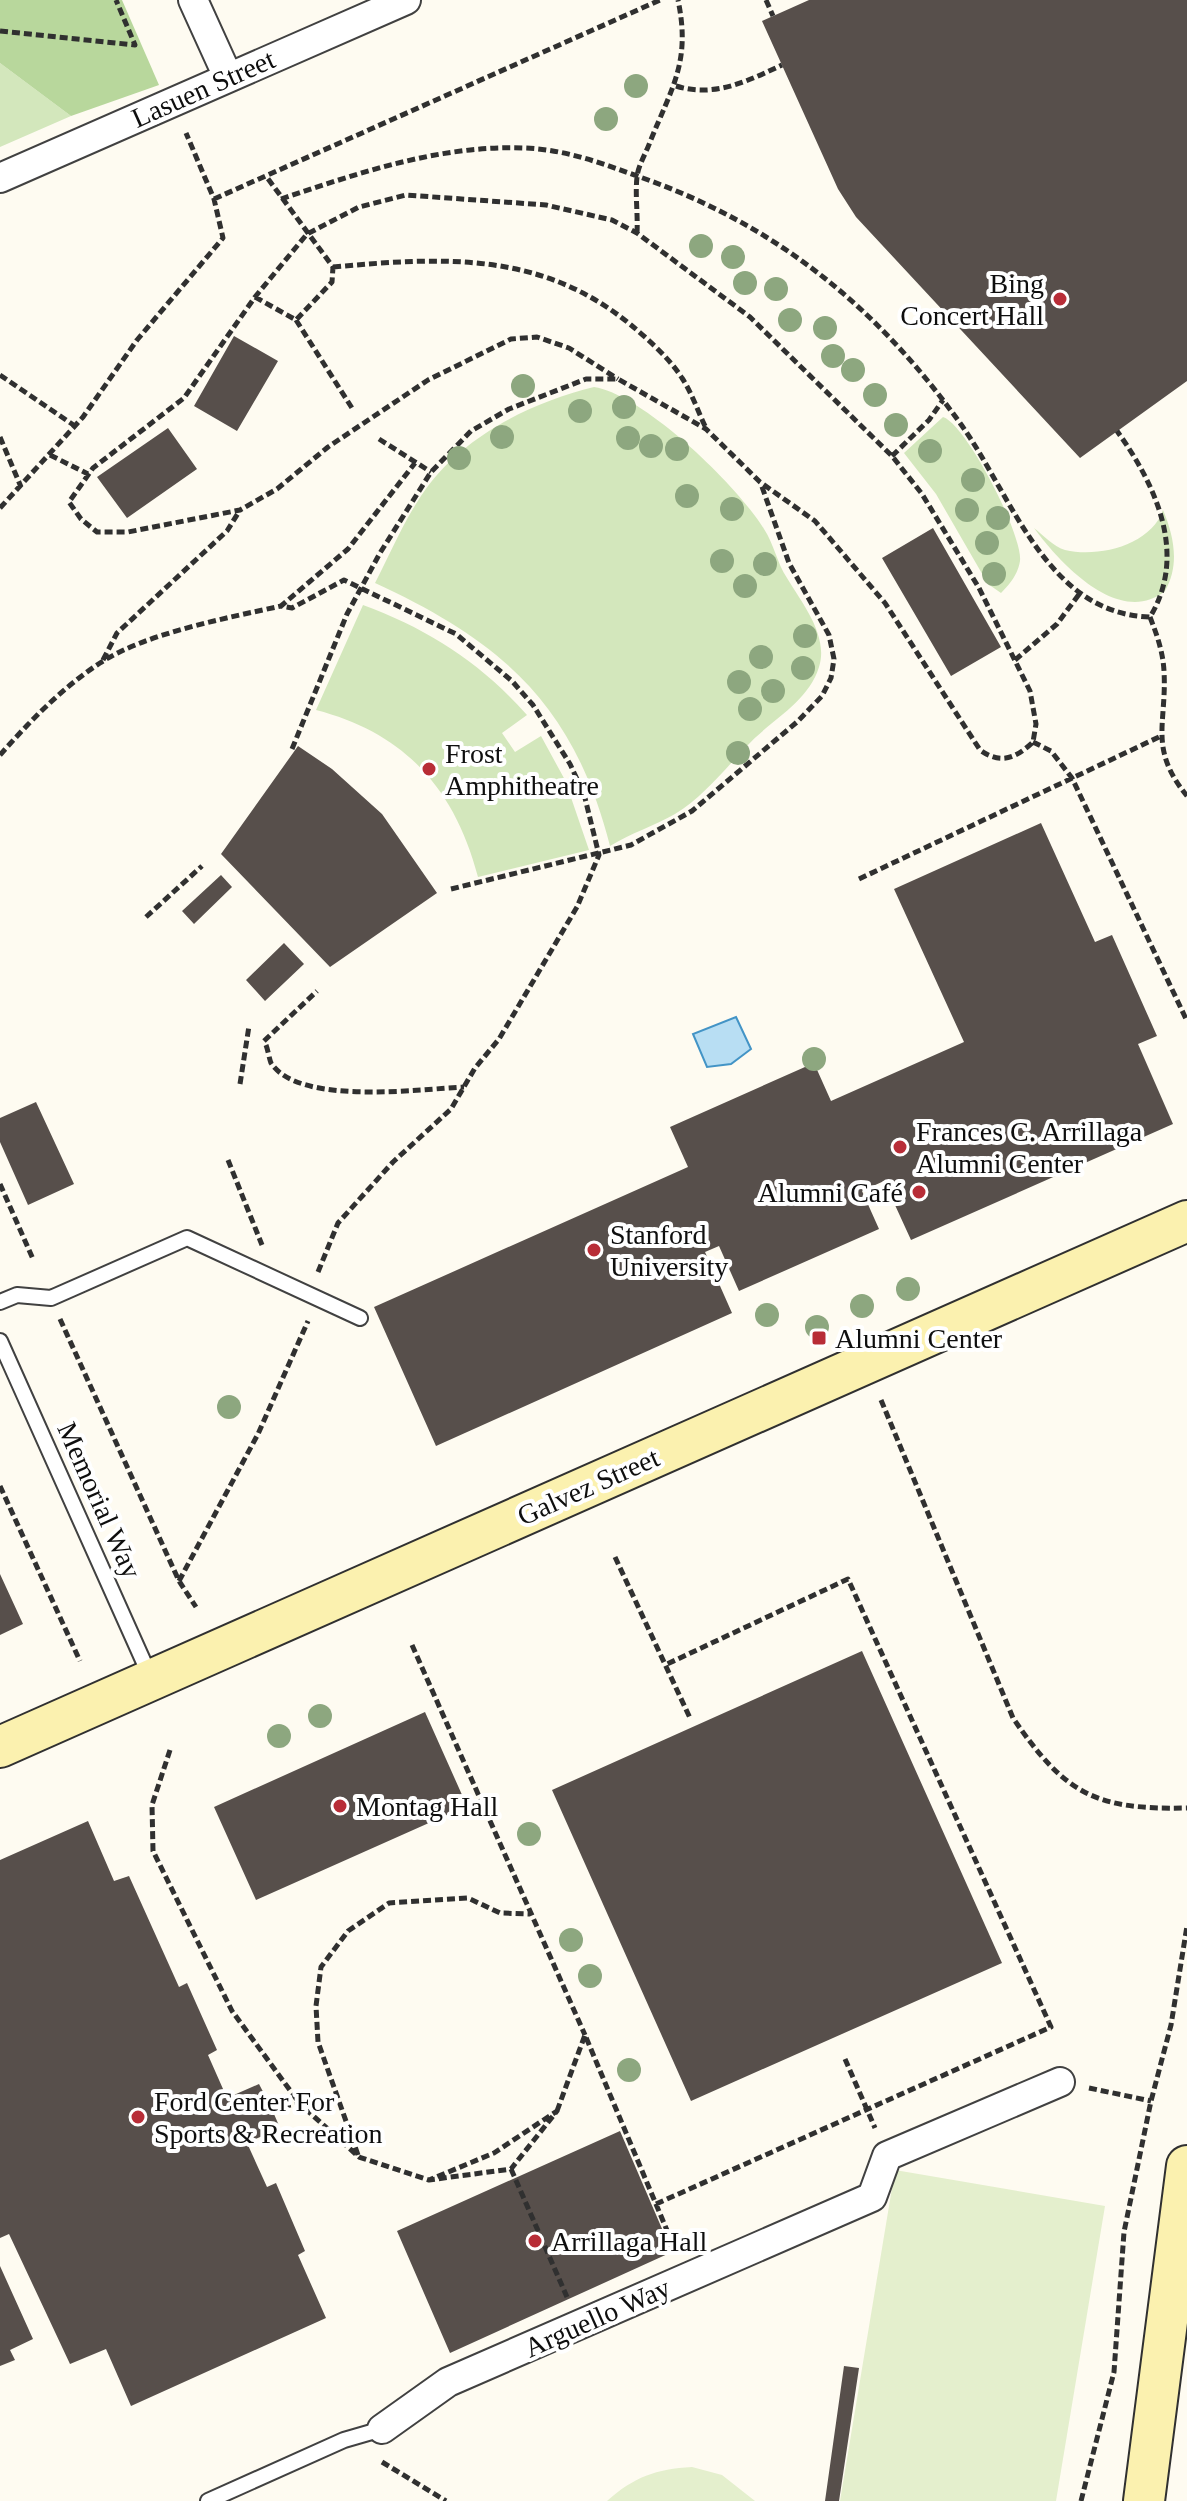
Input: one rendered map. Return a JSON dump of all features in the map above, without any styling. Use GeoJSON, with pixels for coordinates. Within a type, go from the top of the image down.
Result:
{"type":"FeatureCollection","features":[{"type":"Feature","properties":{"kind":"street"},"geometry":{"type":"LineString","coordinates":[[193,0],[228,77]]}},
{"type":"Feature","properties":{"kind":"street","name":"Lasuen Street"},"geometry":{"type":"LineString","coordinates":[[0,178],[406,0]]}},
{"type":"Feature","properties":{"kind":"street","name":"Galvez Street"},"geometry":{"type":"LineString","coordinates":[[0,1747],[1184,1222]]}},
{"type":"Feature","properties":{"kind":"street"},"geometry":{"type":"LineString","coordinates":[[887,2156],[1060,2082]]}},
{"type":"Feature","properties":{"kind":"street","name":"Arguello Way"},"geometry":{"type":"LineString","coordinates":[[382,2429],[448,2382],[872,2197],[887,2156]]}},
{"type":"Feature","properties":{"kind":"street"},"geometry":{"type":"LineString","coordinates":[[1144,2501],[1187,2166]]}},
{"type":"Feature","properties":{"kind":"lane"},"geometry":{"type":"LineString","coordinates":[[0,1302],[17,1295],[51,1298],[187,1238],[360,1318]]}},
{"type":"Feature","properties":{"kind":"lane","name":"Memorial Way"},"geometry":{"type":"LineString","coordinates":[[0,1341],[152,1680]]}},
{"type":"Feature","properties":{"kind":"lane","name":"Arguello Way"},"geometry":{"type":"LineString","coordinates":[[208,2501],[344,2440],[382,2429]]}},
{"type":"Feature","properties":{"kind":"path"},"geometry":{"type":"LineString","coordinates":[[0,31],[135,45],[116,0]]}},
{"type":"Feature","properties":{"kind":"path"},"geometry":{"type":"LineString","coordinates":[[214,199],[660,0]]}},
{"type":"Feature","properties":{"kind":"path"},"geometry":{"type":"LineString","coordinates":[[637,233],[639,204],[636,176],[676,86],[683,58],[684,29],[678,0]]}},
{"type":"Feature","properties":{"kind":"path"},"geometry":{"type":"LineString","coordinates":[[766,0],[773,16]]}},
{"type":"Feature","properties":{"kind":"path"},"geometry":{"type":"LineString","coordinates":[[676,86],[705,91],[728,87],[782,65]]}},
{"type":"Feature","properties":{"kind":"path"},"geometry":{"type":"LineString","coordinates":[[0,508],[75,426],[137,340],[223,238],[214,199],[180,120]]}},
{"type":"Feature","properties":{"kind":"path"},"geometry":{"type":"LineString","coordinates":[[281,199],[358,173],[482,149],[561,150],[696,197],[804,260],[893,340],[943,400],[983,457],[1037,550],[1060,577],[1110,611],[1150,617]]}},
{"type":"Feature","properties":{"kind":"path"},"geometry":{"type":"LineString","coordinates":[[266,176],[333,267],[332,282],[296,320]]}},
{"type":"Feature","properties":{"kind":"path"},"geometry":{"type":"LineString","coordinates":[[406,195],[546,205],[612,220],[637,233],[750,317],[892,456],[922,494],[979,588],[1030,691],[1036,724],[1033,742],[1009,758],[993,759],[980,750],[902,628],[845,553],[815,521],[760,482],[706,429],[569,348],[537,337],[511,339],[428,380],[328,447],[277,489],[240,510],[128,532],[97,532],[81,519],[69,502],[88,474],[184,398],[255,297],[307,234],[359,207],[406,195]]}},
{"type":"Feature","properties":{"kind":"path"},"geometry":{"type":"LineString","coordinates":[[333,267],[448,261],[515,267],[565,282],[602,301],[643,335],[681,377],[706,429]]}},
{"type":"Feature","properties":{"kind":"path"},"geometry":{"type":"LineString","coordinates":[[255,297],[296,320],[352,408]]}},
{"type":"Feature","properties":{"kind":"path"},"geometry":{"type":"LineString","coordinates":[[0,375],[75,426]]}},
{"type":"Feature","properties":{"kind":"path"},"geometry":{"type":"LineString","coordinates":[[292,749],[320,675],[361,589],[431,472],[471,431],[509,409],[586,379],[618,379]]}},
{"type":"Feature","properties":{"kind":"path"},"geometry":{"type":"LineString","coordinates":[[892,456],[929,420],[943,400]]}},
{"type":"Feature","properties":{"kind":"path"},"geometry":{"type":"LineString","coordinates":[[1117,431],[1162,494]]}},
{"type":"Feature","properties":{"kind":"path"},"geometry":{"type":"LineString","coordinates":[[0,437],[21,487]]}},
{"type":"Feature","properties":{"kind":"path"},"geometry":{"type":"LineString","coordinates":[[379,439],[431,472]]}},
{"type":"Feature","properties":{"kind":"path"},"geometry":{"type":"LineString","coordinates":[[50,455],[88,474]]}},
{"type":"Feature","properties":{"kind":"path"},"geometry":{"type":"LineString","coordinates":[[281,606],[348,549],[415,463]]}},
{"type":"Feature","properties":{"kind":"path"},"geometry":{"type":"LineString","coordinates":[[451,889],[631,845],[692,811],[797,722],[822,696],[831,678],[834,659],[829,635],[789,563],[760,482]]}},
{"type":"Feature","properties":{"kind":"path"},"geometry":{"type":"LineString","coordinates":[[103,661],[117,633],[227,531],[240,510]]}},
{"type":"Feature","properties":{"kind":"path"},"geometry":{"type":"LineString","coordinates":[[0,755],[65,688],[103,661],[203,623],[281,606],[292,608],[344,580],[456,634],[512,681],[533,705],[570,764],[584,794],[599,855],[577,907],[499,1039],[451,1109],[393,1162],[338,1223],[323,1253],[312,1297]]}},
{"type":"Feature","properties":{"kind":"path"},"geometry":{"type":"LineString","coordinates":[[1015,660],[1057,624],[1080,593]]}},
{"type":"Feature","properties":{"kind":"path"},"geometry":{"type":"LineString","coordinates":[[1150,617],[1167,601]]}},
{"type":"Feature","properties":{"kind":"path"},"geometry":{"type":"LineString","coordinates":[[1150,617],[1160,643],[1165,673],[1159,737],[1168,765],[1187,796]]}},
{"type":"Feature","properties":{"kind":"path"},"geometry":{"type":"LineString","coordinates":[[859,879],[1159,737]]}},
{"type":"Feature","properties":{"kind":"path"},"geometry":{"type":"LineString","coordinates":[[1033,742],[1051,751],[1072,778],[1187,1021]]}},
{"type":"Feature","properties":{"kind":"path"},"geometry":{"type":"LineString","coordinates":[[146,917],[202,866]]}},
{"type":"Feature","properties":{"kind":"path"},"geometry":{"type":"LineString","coordinates":[[317,991],[265,1043],[272,1063],[285,1074],[307,1085],[333,1092],[464,1087]]}},
{"type":"Feature","properties":{"kind":"path"},"geometry":{"type":"LineString","coordinates":[[240,1084],[249,1026]]}},
{"type":"Feature","properties":{"kind":"path"},"geometry":{"type":"LineString","coordinates":[[228,1160],[265,1253]]}},
{"type":"Feature","properties":{"kind":"path"},"geometry":{"type":"LineString","coordinates":[[0,1184],[33,1259]]}},
{"type":"Feature","properties":{"kind":"path"},"geometry":{"type":"LineString","coordinates":[[58,1314],[179,1581],[196,1607]]}},
{"type":"Feature","properties":{"kind":"path"},"geometry":{"type":"LineString","coordinates":[[179,1581],[258,1434],[310,1316]]}},
{"type":"Feature","properties":{"kind":"path"},"geometry":{"type":"LineString","coordinates":[[866,1362],[1013,1718],[1042,1761],[1090,1797],[1135,1809],[1187,1808]]}},
{"type":"Feature","properties":{"kind":"path"},"geometry":{"type":"LineString","coordinates":[[0,1486],[80,1661]]}},
{"type":"Feature","properties":{"kind":"path"},"geometry":{"type":"LineString","coordinates":[[615,1557],[690,1718]]}},
{"type":"Feature","properties":{"kind":"path"},"geometry":{"type":"LineString","coordinates":[[656,2204],[1051,2027],[848,1579],[665,1665]]}},
{"type":"Feature","properties":{"kind":"path"},"geometry":{"type":"LineString","coordinates":[[412,1645],[585,2035],[688,2278]]}},
{"type":"Feature","properties":{"kind":"path"},"geometry":{"type":"LineString","coordinates":[[170,1750],[152,1805],[153,1851],[232,2011],[300,2104],[359,2157],[429,2180],[511,2169],[557,2111],[585,2035]]}},
{"type":"Feature","properties":{"kind":"path"},"geometry":{"type":"LineString","coordinates":[[359,2157],[318,2042],[316,2006],[321,1967],[348,1931],[389,1903],[468,1898],[500,1913],[530,1914]]}},
{"type":"Feature","properties":{"kind":"path"},"geometry":{"type":"LineString","coordinates":[[1081,2501],[1114,2372],[1124,2232],[1151,2101],[1171,2025],[1187,1926]]}},
{"type":"Feature","properties":{"kind":"path"},"geometry":{"type":"LineString","coordinates":[[845,2059],[887,2156]]}},
{"type":"Feature","properties":{"kind":"path"},"geometry":{"type":"LineString","coordinates":[[1060,2082],[1151,2101]]}},
{"type":"Feature","properties":{"kind":"path"},"geometry":{"type":"LineString","coordinates":[[271,2107],[300,2104]]}},
{"type":"Feature","properties":{"kind":"path"},"geometry":{"type":"LineString","coordinates":[[429,2180],[494,2153],[557,2111]]}},
{"type":"Feature","properties":{"kind":"path"},"geometry":{"type":"LineString","coordinates":[[511,2169],[579,2326]]}},
{"type":"Feature","properties":{"kind":"path"},"geometry":{"type":"LineString","coordinates":[[344,2440],[446,2501]]}},
{"type":"Feature","properties":{"kind":"green space"},"geometry":{"type":"Polygon","coordinates":[[[0,0],[122,0],[159,85],[71,116],[0,63],[0,0]]]}},
{"type":"Feature","properties":{"kind":"green space"},"geometry":{"type":"Polygon","coordinates":[[[0,63],[71,116],[0,147],[0,63]]]}},
{"type":"Feature","properties":{"kind":"green space"},"geometry":{"type":"Polygon","coordinates":[[[594,387],[638,406],[663,424],[733,489],[767,535],[812,620],[821,655],[814,680],[806,691],[704,791],[675,814],[610,846],[595,797],[576,754],[554,716],[527,684],[496,655],[461,629],[375,583],[414,506],[455,457],[475,440],[521,413],[594,387]]]}},
{"type":"Feature","properties":{"kind":"green space"},"geometry":{"type":"Polygon","coordinates":[[[943,417],[953,424],[978,459],[1012,529],[1020,561],[1013,578],[1001,593],[988,584],[936,494],[904,453],[943,417]]]}},
{"type":"Feature","properties":{"kind":"green space"},"geometry":{"type":"Polygon","coordinates":[[[1163,510],[1174,550],[1173,571],[1165,591],[1147,600],[1129,602],[1092,586],[1074,573],[1034,528],[1065,550],[1108,550],[1136,540],[1147,532],[1163,510]]]}},
{"type":"Feature","properties":{"kind":"green space"},"geometry":{"type":"Polygon","coordinates":[[[363,605],[387,614],[452,649],[491,679],[527,715],[502,733],[515,752],[541,736],[565,780],[589,850],[478,877],[456,817],[422,769],[376,733],[316,710],[363,605]]]}},
{"type":"Feature","properties":{"kind":"green space"},"geometry":{"type":"Polygon","coordinates":[[[895,2170],[1105,2206],[1056,2501],[840,2501],[895,2170]]]}},
{"type":"Feature","properties":{"kind":"green space"},"geometry":{"type":"Polygon","coordinates":[[[692,2467],[722,2475],[755,2501],[607,2501],[646,2476],[692,2467]]]}},
{"type":"Feature","properties":{"kind":"water"},"geometry":{"type":"Polygon","coordinates":[[[736,1017],[751,1049],[731,1064],[707,1067],[693,1034],[736,1017]]]}},
{"type":"Feature","properties":{"kind":"building","name":"Bing Concert Hall"},"geometry":{"type":"Polygon","coordinates":[[[809,0],[1187,0],[1187,381],[1080,458],[856,217],[838,189],[762,21],[809,0]]]}},
{"type":"Feature","properties":{"kind":"building"},"geometry":{"type":"Polygon","coordinates":[[[234,336],[278,361],[237,431],[194,406],[234,336]]]}},
{"type":"Feature","properties":{"kind":"building"},"geometry":{"type":"Polygon","coordinates":[[[168,428],[197,469],[127,518],[97,477],[168,428]]]}},
{"type":"Feature","properties":{"kind":"building"},"geometry":{"type":"Polygon","coordinates":[[[933,528],[1001,647],[951,676],[882,558],[933,528]]]}},
{"type":"Feature","properties":{"kind":"building"},"geometry":{"type":"Polygon","coordinates":[[[298,746],[332,769],[382,814],[437,893],[330,967],[221,854],[298,746]]]}},
{"type":"Feature","properties":{"kind":"building","name":"Frances C. Arrillaga Alumni Center"},"geometry":{"type":"Polygon","coordinates":[[[1041,823],[1095,942],[1112,935],[1157,1036],[1138,1044],[1173,1124],[911,1240],[884,1181],[862,1191],[879,1229],[739,1291],[719,1246],[705,1252],[732,1313],[436,1446],[374,1307],[688,1167],[670,1127],[814,1063],[831,1101],[964,1042],[894,889],[1041,823]]]}},
{"type":"Feature","properties":{"kind":"building"},"geometry":{"type":"Polygon","coordinates":[[[221,875],[232,887],[194,924],[182,911],[221,875]]]}},
{"type":"Feature","properties":{"kind":"building"},"geometry":{"type":"Polygon","coordinates":[[[284,943],[304,964],[265,1001],[246,980],[284,943]]]}},
{"type":"Feature","properties":{"kind":"building"},"geometry":{"type":"Polygon","coordinates":[[[36,1102],[74,1184],[28,1205],[0,1142],[0,1118],[36,1102]]]}},
{"type":"Feature","properties":{"kind":"building"},"geometry":{"type":"Polygon","coordinates":[[[0,1574],[23,1624],[0,1635],[0,1574]]]}},
{"type":"Feature","properties":{"kind":"building"},"geometry":{"type":"Polygon","coordinates":[[[862,1651],[1002,1963],[691,2101],[552,1790],[862,1651]]]}},
{"type":"Feature","properties":{"kind":"building","name":"Montag Hall"},"geometry":{"type":"Polygon","coordinates":[[[425,1712],[467,1806],[256,1900],[214,1807],[425,1712]]]}},
{"type":"Feature","properties":{"kind":"building","name":"Ford Center For Sports & Recreation"},"geometry":{"type":"Polygon","coordinates":[[[88,1821],[114,1881],[129,1876],[179,1987],[187,1983],[217,2050],[208,2055],[227,2098],[259,2084],[271,2107],[280,2128],[247,2143],[267,2187],[276,2183],[305,2251],[298,2255],[326,2318],[131,2406],[106,2349],[70,2364],[9,2234],[0,2238],[0,1860],[88,1821]]]}},
{"type":"Feature","properties":{"kind":"building","name":"Arrillaga Hall"},"geometry":{"type":"Polygon","coordinates":[[[620,2131],[672,2252],[450,2353],[397,2231],[620,2131]]]}},
{"type":"Feature","properties":{"kind":"building"},"geometry":{"type":"Polygon","coordinates":[[[0,2266],[33,2339],[10,2350],[15,2360],[0,2366],[0,2266]]]}},
{"type":"Feature","properties":{"kind":"building"},"geometry":{"type":"Polygon","coordinates":[[[844,2366],[859,2368],[839,2501],[825,2501],[844,2366]]]}},
{"type":"Feature","properties":{"kind":"place","name":"Bing Concert Hall"},"geometry":{"type":"Point","coordinates":[1060,299]}},
{"type":"Feature","properties":{"kind":"place","name":"Frost Amphitheatre"},"geometry":{"type":"Point","coordinates":[429,769]}},
{"type":"Feature","properties":{"kind":"place","name":"Frances C. Arrillaga Alumni Center"},"geometry":{"type":"Point","coordinates":[900,1147]}},
{"type":"Feature","properties":{"kind":"place","name":"Alumni Café"},"geometry":{"type":"Point","coordinates":[919,1192]}},
{"type":"Feature","properties":{"kind":"place","name":"Stanford University"},"geometry":{"type":"Point","coordinates":[594,1250]}},
{"type":"Feature","properties":{"kind":"place","name":"Alumni Center"},"geometry":{"type":"Point","coordinates":[819,1338]}},
{"type":"Feature","properties":{"kind":"place","name":"Montag Hall"},"geometry":{"type":"Point","coordinates":[340,1806]}},
{"type":"Feature","properties":{"kind":"place","name":"Ford Center For Sports & Recreation"},"geometry":{"type":"Point","coordinates":[138,2117]}},
{"type":"Feature","properties":{"kind":"place","name":"Arrillaga Hall"},"geometry":{"type":"Point","coordinates":[535,2241]}}]}
